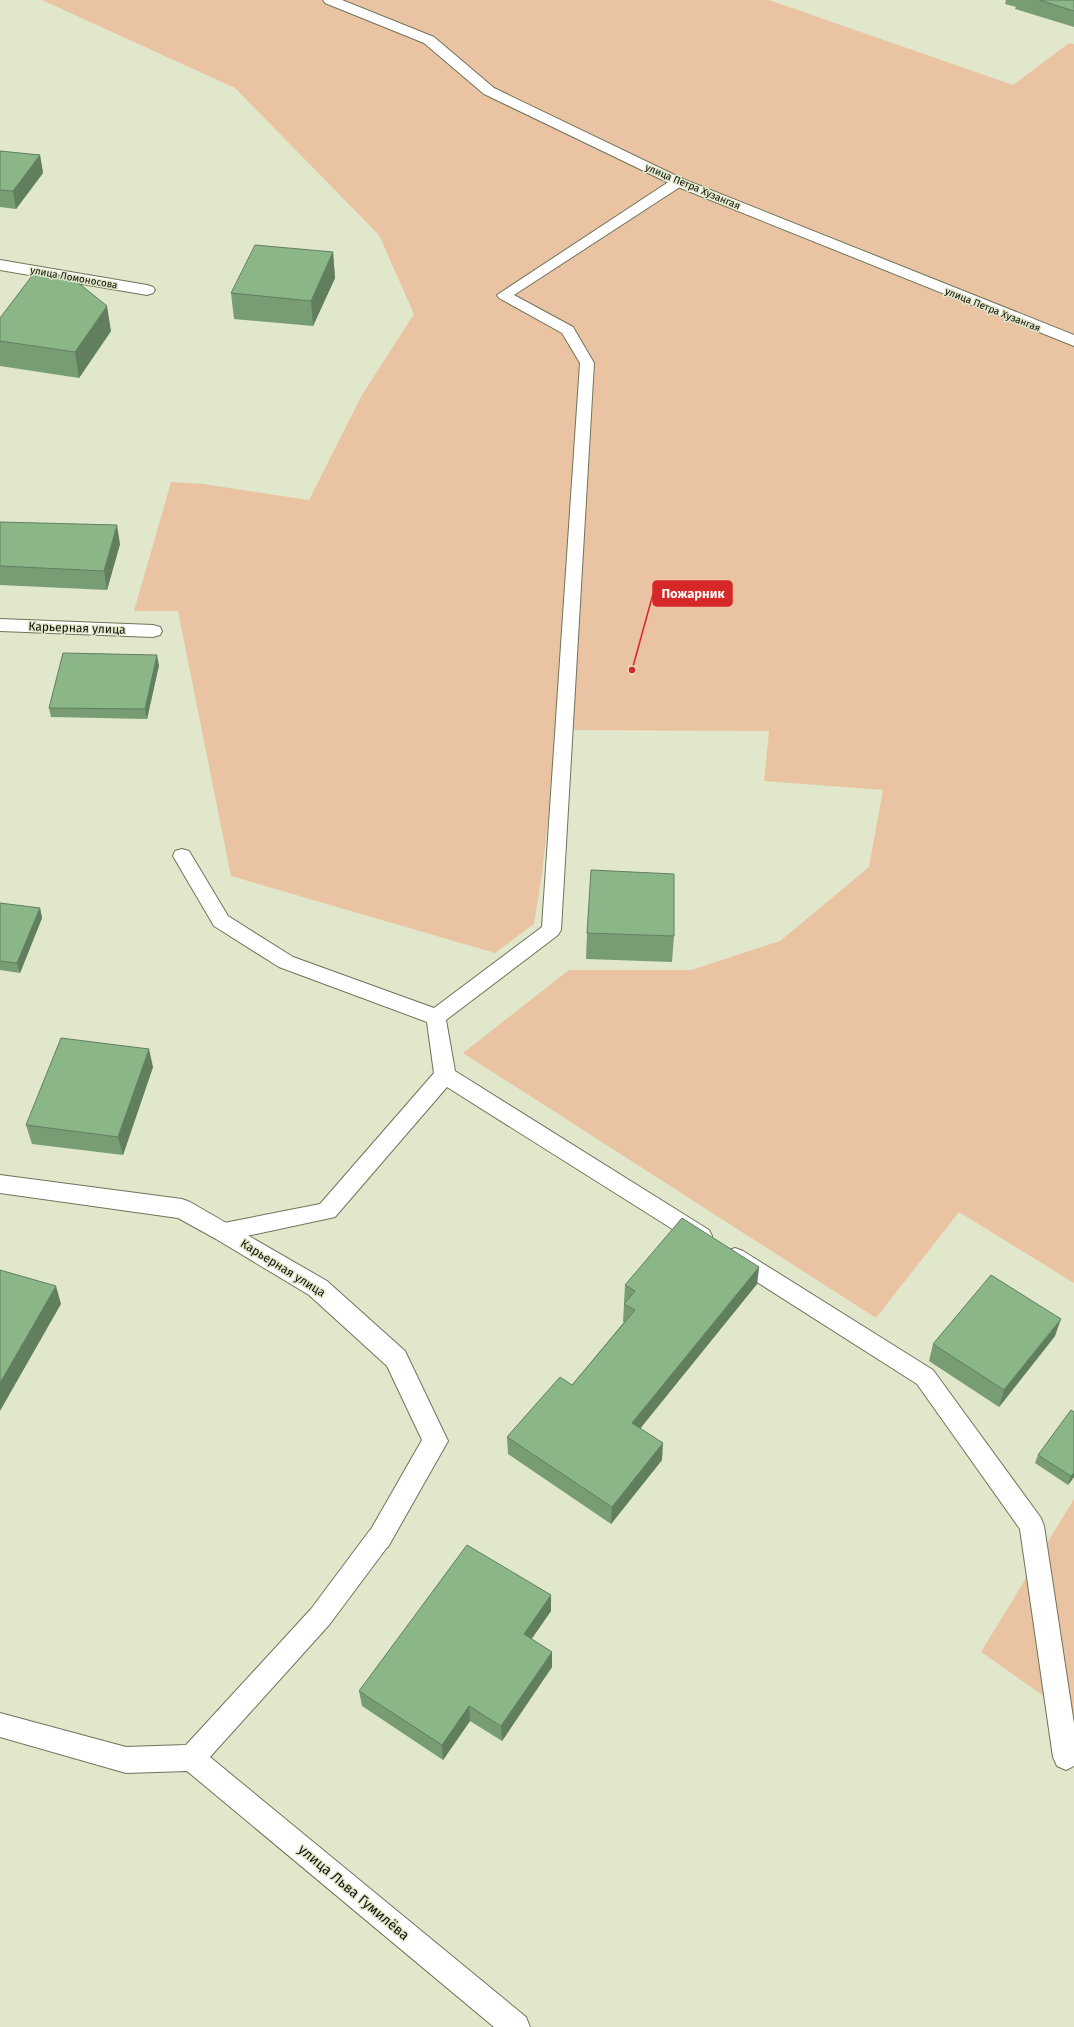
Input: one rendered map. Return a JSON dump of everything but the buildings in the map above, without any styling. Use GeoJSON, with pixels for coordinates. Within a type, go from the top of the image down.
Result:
{"type":"FeatureCollection","features":[{"type":"Feature","properties":{"kind":"street","name":"улица Петра Хузангая"},"geometry":{"type":"LineString","coordinates":[[330,0],[429,40],[489,91],[678,182],[1074,341]]}},
{"type":"Feature","properties":{"kind":"street","name":"улица Ломоносова"},"geometry":{"type":"LineString","coordinates":[[0,265],[147,290]]}},
{"type":"Feature","properties":{"kind":"street","name":"Карьерная улица"},"geometry":{"type":"LineString","coordinates":[[0,625],[153,631]]}},
{"type":"Feature","properties":{"kind":"street","name":"Карьерная улица"},"geometry":{"type":"LineString","coordinates":[[0,1184],[182,1209],[224,1232],[318,1288],[396,1359],[435,1442],[379,1538]]}},
{"type":"Feature","properties":{"kind":"lane"},"geometry":{"type":"LineString","coordinates":[[436,1017],[551,930],[587,363],[568,330],[504,295],[678,182]]}},
{"type":"Feature","properties":{"kind":"lane"},"geometry":{"type":"LineString","coordinates":[[182,856],[221,921],[279,958],[293,965],[436,1017]]}},
{"type":"Feature","properties":{"kind":"lane"},"geometry":{"type":"LineString","coordinates":[[436,1017],[445,1075],[925,1377],[1032,1526],[1066,1757]]}},
{"type":"Feature","properties":{"kind":"lane"},"geometry":{"type":"LineString","coordinates":[[224,1232],[327,1212],[445,1075]]}},
{"type":"Feature","properties":{"kind":"lane"},"geometry":{"type":"LineString","coordinates":[[0,1725],[126,1760],[192,1758],[320,1617],[379,1538]]}},
{"type":"Feature","properties":{"kind":"lane","name":"улица Льва Гумилёва"},"geometry":{"type":"LineString","coordinates":[[192,1758],[516,2027]]}},
{"type":"Feature","properties":{"kind":"shaded area"},"geometry":{"type":"Polygon","coordinates":[[[42,0],[769,0],[1013,85],[1069,43],[1074,44],[1074,1283],[959,1212],[876,1318],[463,1053],[569,970],[691,970],[780,941],[869,867],[883,790],[764,781],[769,731],[558,730],[542,874],[534,924],[495,953],[231,876],[178,611],[134,611],[171,482],[203,484],[309,500],[362,395],[414,314],[379,235],[235,88],[42,0]]]}},
{"type":"Feature","properties":{"kind":"shaded area"},"geometry":{"type":"Polygon","coordinates":[[[1074,1499],[1074,1717],[981,1652],[1074,1499]]]}},
{"type":"Feature","properties":{"kind":"place","name":"Пожарник"},"geometry":{"type":"Point","coordinates":[632,670]}}]}
